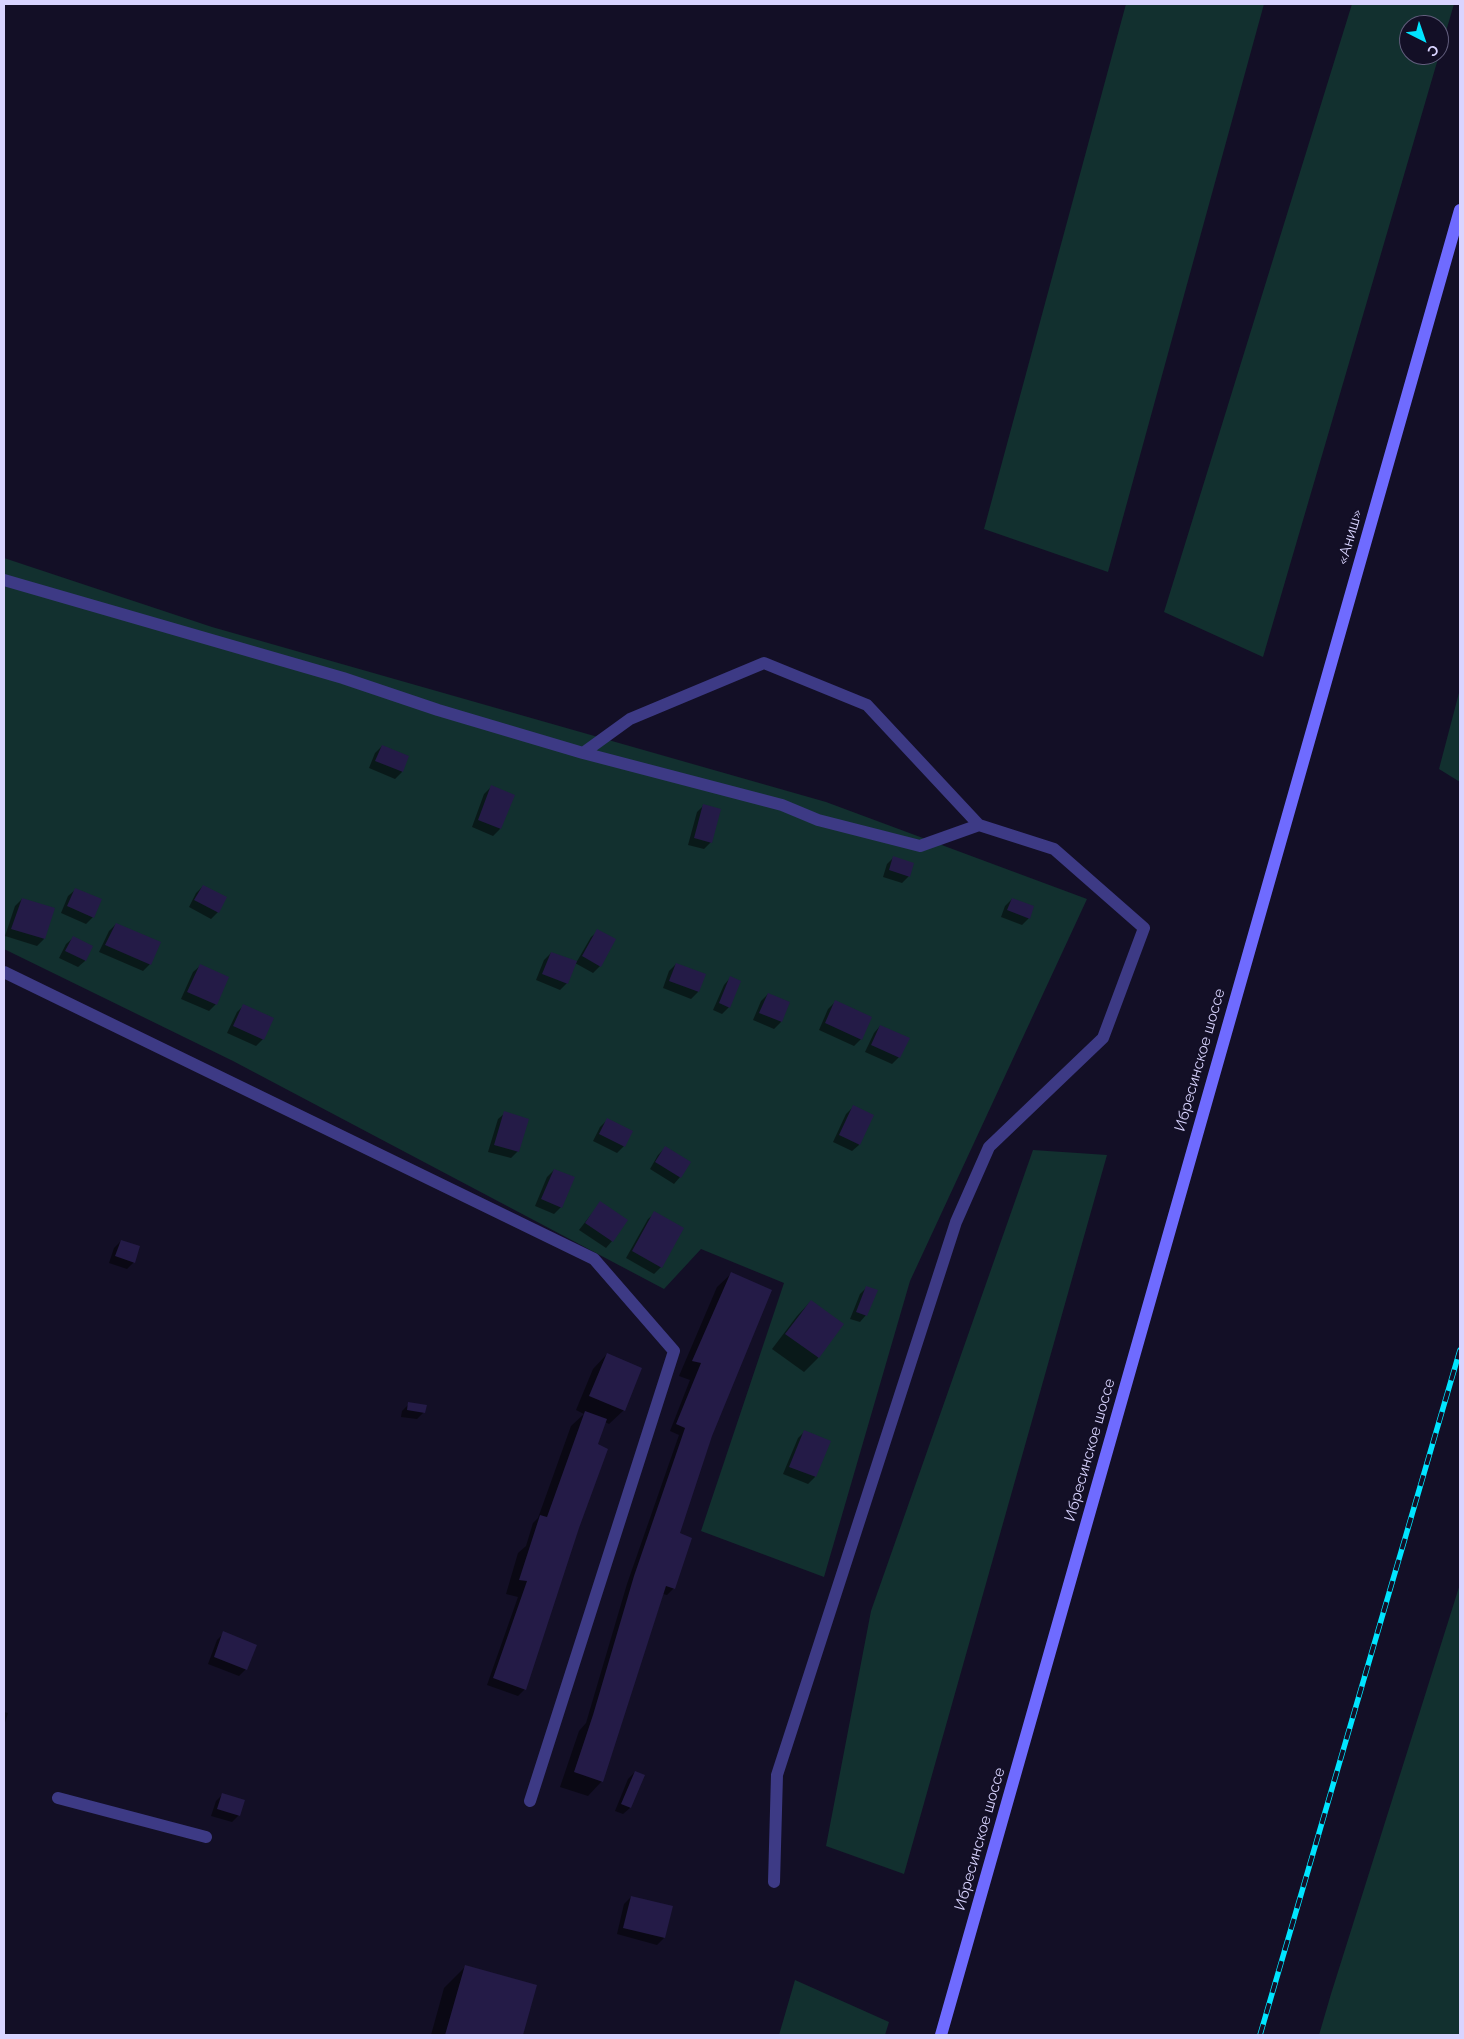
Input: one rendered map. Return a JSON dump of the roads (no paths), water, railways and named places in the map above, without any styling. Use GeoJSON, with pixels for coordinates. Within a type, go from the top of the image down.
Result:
{"type":"FeatureCollection","features":[{"type":"Feature","properties":{"kind":"main road","name":"«Аниш»"},"geometry":{"type":"LineString","coordinates":[[1270,873],[1460,210]]}},
{"type":"Feature","properties":{"kind":"main road","name":"Ибресинское шоссе"},"geometry":{"type":"LineString","coordinates":[[941,2035],[1270,873]]}},
{"type":"Feature","properties":{"kind":"lane"},"geometry":{"type":"LineString","coordinates":[[4,580],[343,678],[438,710],[583,753],[782,805],[818,820],[920,846],[979,825]]}},
{"type":"Feature","properties":{"kind":"lane"},"geometry":{"type":"LineString","coordinates":[[583,753],[630,719],[764,663],[867,705],[979,825],[1054,849],[1144,928],[1102,1038],[989,1147],[956,1222],[777,1775],[774,1882]]}},
{"type":"Feature","properties":{"kind":"lane"},"geometry":{"type":"LineString","coordinates":[[4,972],[594,1259],[674,1351],[530,1802]]}},
{"type":"Feature","properties":{"kind":"lane"},"geometry":{"type":"LineString","coordinates":[[58,1798],[206,1837]]}},
{"type":"Feature","properties":{"kind":"railway"},"geometry":{"type":"LineString","coordinates":[[1260,2035],[1460,1350]]}}]}
